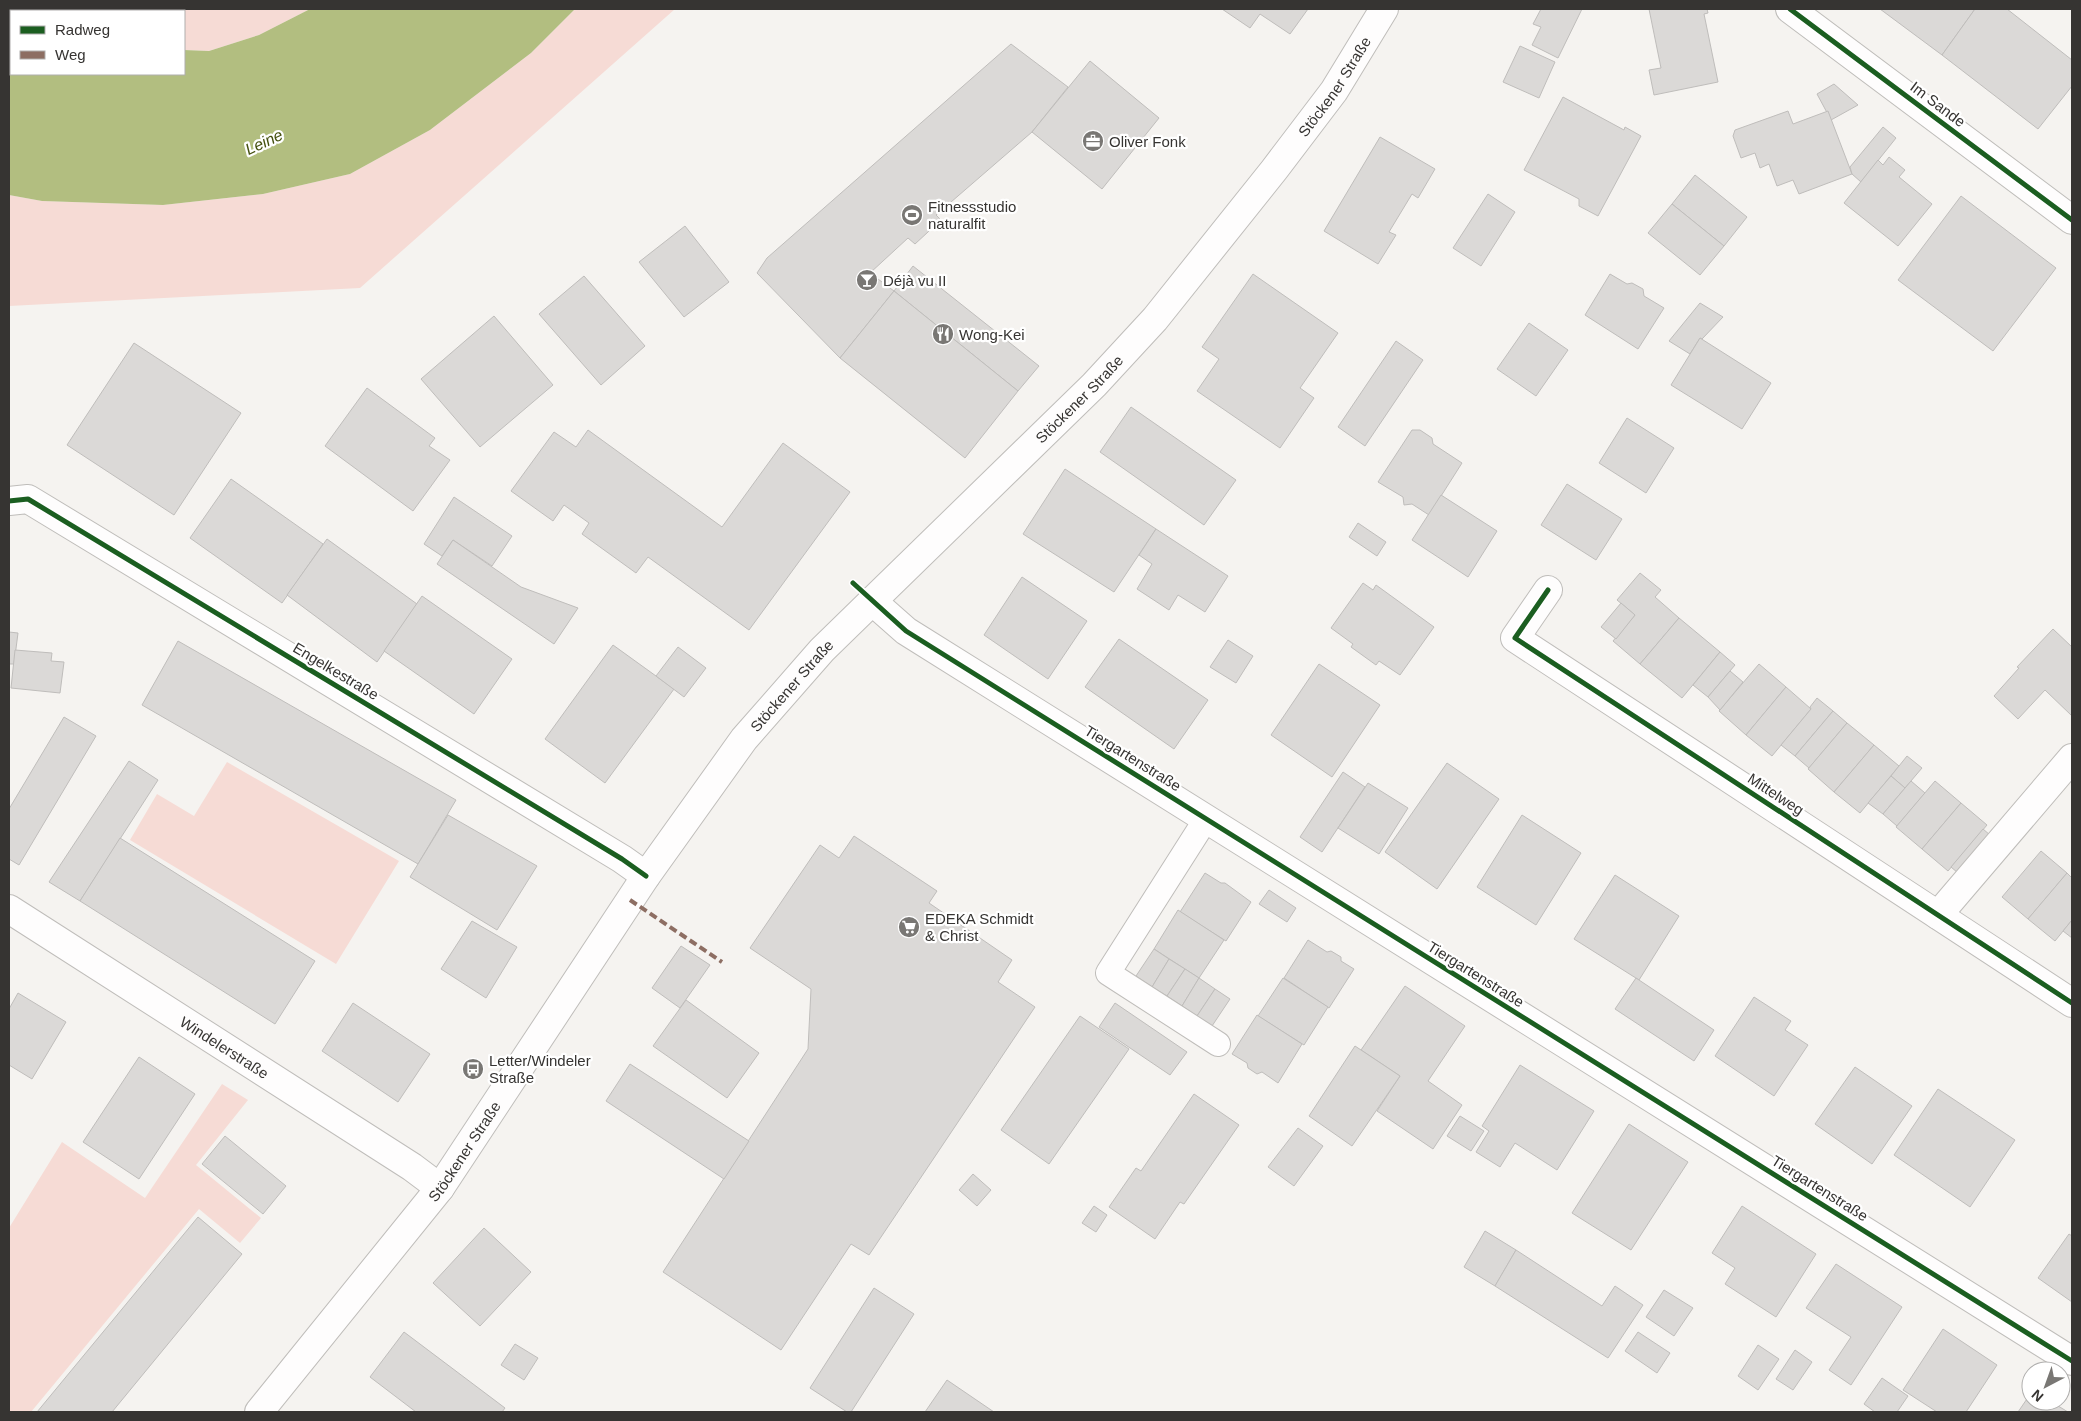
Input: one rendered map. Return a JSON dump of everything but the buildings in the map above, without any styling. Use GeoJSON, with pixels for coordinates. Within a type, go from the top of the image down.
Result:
{"type":"FeatureCollection","features":[{"type":"Feature","properties":{"kind":"street","name":"Stöckener Straße"},"geometry":{"type":"LineString","coordinates":[[259,1412],[440,1188],[646,876],[744,739],[822,650],[1094,386],[1155,319],[1334,91],[1384,9]]}},
{"type":"Feature","properties":{"kind":"street","name":"Im Sande"},"geometry":{"type":"LineString","coordinates":[[1790,9],[2072,220]]}},
{"type":"Feature","properties":{"kind":"street","name":"Engelkestraße"},"geometry":{"type":"LineString","coordinates":[[9,501],[28,499],[622,859],[646,876]]}},
{"type":"Feature","properties":{"kind":"street","name":"Mittelweg"},"geometry":{"type":"LineString","coordinates":[[1548,590],[1515,638],[2072,1003]]}},
{"type":"Feature","properties":{"kind":"street","name":"Tiergartenstraße"},"geometry":{"type":"LineString","coordinates":[[872,601],[906,631],[2072,1361]]}},
{"type":"Feature","properties":{"kind":"street"},"geometry":{"type":"LineString","coordinates":[[1938,915],[2072,758]]}},
{"type":"Feature","properties":{"kind":"street","name":"Windelerstraße"},"geometry":{"type":"LineString","coordinates":[[9,909],[366,1138],[440,1188]]}},
{"type":"Feature","properties":{"kind":"lane"},"geometry":{"type":"LineString","coordinates":[[1206,819],[1108,973],[1218,1044]]}},
{"type":"Feature","properties":{"kind":"shaded area"},"geometry":{"type":"Polygon","coordinates":[[[9,9],[310,9],[259,35],[209,51],[185,50],[185,10],[10,10],[9,35],[9,9]]]}},
{"type":"Feature","properties":{"kind":"shaded area"},"geometry":{"type":"Polygon","coordinates":[[[575,9],[675,9],[360,288],[9,306],[9,195],[42,201],[163,205],[263,194],[350,174],[430,130],[531,53],[575,9]]]}},
{"type":"Feature","properties":{"kind":"shaded area"},"geometry":{"type":"Polygon","coordinates":[[[227,762],[399,861],[336,964],[130,840],[157,794],[194,816],[227,762]]]}},
{"type":"Feature","properties":{"kind":"shaded area"},"geometry":{"type":"Polygon","coordinates":[[[222,1084],[248,1100],[196,1165],[261,1218],[240,1243],[199,1209],[31,1412],[9,1412],[9,1228],[62,1142],[145,1198],[222,1084]]]}},
{"type":"Feature","properties":{"kind":"water","name":"Leine"},"geometry":{"type":"Polygon","coordinates":[[[310,9],[575,9],[531,53],[430,130],[350,174],[263,194],[163,205],[42,201],[9,195],[9,35],[10,75],[185,75],[185,50],[209,51],[259,35],[310,9]]]}},
{"type":"Feature","properties":{"kind":"marked path"},"geometry":{"type":"LineString","coordinates":[[630,900],[722,962]]}},
{"type":"Feature","properties":{"kind":"cycle path"},"geometry":{"type":"LineString","coordinates":[[1790,9],[2072,220]]}},
{"type":"Feature","properties":{"kind":"cycle path"},"geometry":{"type":"LineString","coordinates":[[9,501],[28,499],[622,859],[646,876]]}},
{"type":"Feature","properties":{"kind":"cycle path"},"geometry":{"type":"LineString","coordinates":[[853,583],[906,631],[2072,1361]]}},
{"type":"Feature","properties":{"kind":"cycle path"},"geometry":{"type":"LineString","coordinates":[[1548,590],[1515,638],[2072,1003]]}},
{"type":"Feature","properties":{"kind":"place","name":"Oliver Fonk"},"geometry":{"type":"Point","coordinates":[1093,141]}},
{"type":"Feature","properties":{"kind":"place","name":"Fitnessstudio naturalfit"},"geometry":{"type":"Point","coordinates":[912,215]}},
{"type":"Feature","properties":{"kind":"place","name":"Déjà vu II"},"geometry":{"type":"Point","coordinates":[867,280]}},
{"type":"Feature","properties":{"kind":"place","name":"Wong-Kei"},"geometry":{"type":"Point","coordinates":[943,334]}},
{"type":"Feature","properties":{"kind":"place","name":"EDEKA Schmidt & Christ"},"geometry":{"type":"Point","coordinates":[909,927]}},
{"type":"Feature","properties":{"kind":"place","name":"Letter/Windeler Straße"},"geometry":{"type":"Point","coordinates":[473,1069]}}]}
